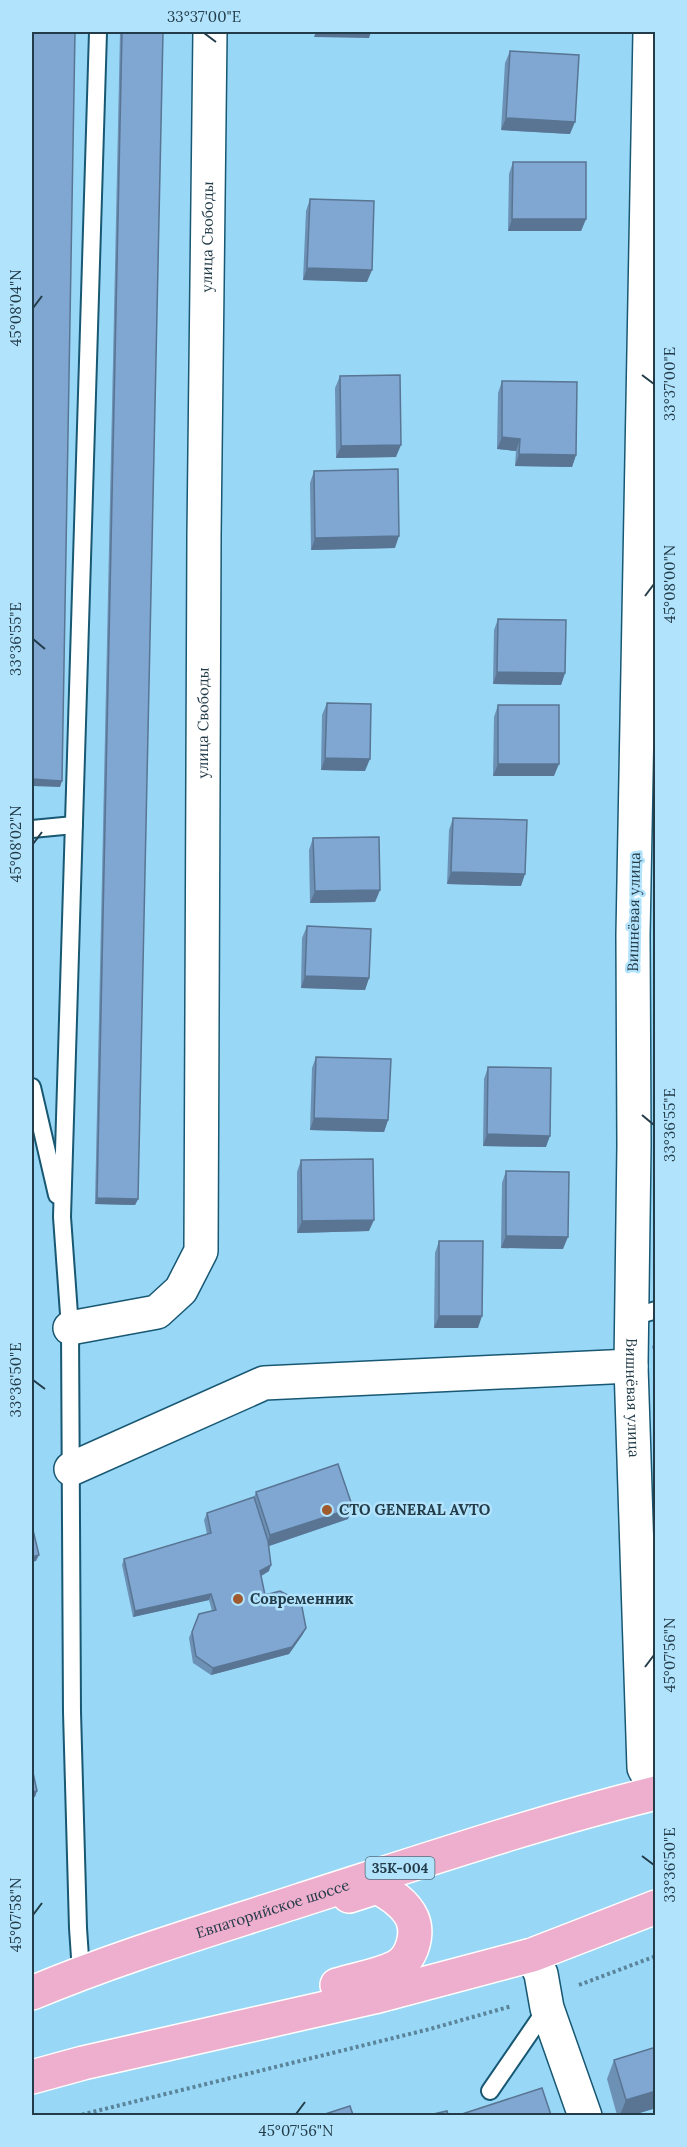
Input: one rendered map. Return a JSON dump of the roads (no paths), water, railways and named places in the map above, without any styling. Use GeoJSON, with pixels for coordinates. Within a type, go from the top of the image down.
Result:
{"type":"FeatureCollection","features":[{"type":"Feature","properties":{"kind":"main road","name":"Евпаторийское шоссе"},"geometry":{"type":"LineString","coordinates":[[32,1993],[81,1972],[147,1950],[567,1816],[656,1791]]}},
{"type":"Feature","properties":{"kind":"main road"},"geometry":{"type":"LineString","coordinates":[[147,1950],[193,1949],[377,1887],[399,1902],[412,1918],[414,1936],[411,1952],[397,1967],[255,2010],[186,2040]]}},
{"type":"Feature","properties":{"kind":"main road"},"geometry":{"type":"LineString","coordinates":[[32,2077],[83,2063],[374,1997],[532,1955],[656,1907]]}},
{"type":"Feature","properties":{"kind":"street","name":"улица Свободы"},"geometry":{"type":"LineString","coordinates":[[70,1329],[157,1312],[181,1290],[201,1251],[204,524],[210,32]]}},
{"type":"Feature","properties":{"kind":"street","name":"Вишнёвая улица"},"geometry":{"type":"LineString","coordinates":[[650,32],[644,1314],[631,1366],[644,1768],[656,1791]]}},
{"type":"Feature","properties":{"kind":"street"},"geometry":{"type":"LineString","coordinates":[[71,1469],[264,1383],[631,1366]]}},
{"type":"Feature","properties":{"kind":"street"},"geometry":{"type":"LineString","coordinates":[[532,1955],[541,1974],[546,2002],[585,2115]]}},
{"type":"Feature","properties":{"kind":"lane"},"geometry":{"type":"LineString","coordinates":[[81,1972],[72,1712],[70,1329],[62,1217],[98,32]]}},
{"type":"Feature","properties":{"kind":"lane"},"geometry":{"type":"LineString","coordinates":[[32,829],[74,825]]}},
{"type":"Feature","properties":{"kind":"lane"},"geometry":{"type":"LineString","coordinates":[[32,1088],[62,1217]]}},
{"type":"Feature","properties":{"kind":"lane"},"geometry":{"type":"LineString","coordinates":[[490,2091],[546,2002]]}},
{"type":"Feature","properties":{"kind":"place","name":"СТО GENERAL AVTO"},"geometry":{"type":"Point","coordinates":[327,1510]}},
{"type":"Feature","properties":{"kind":"place","name":"Современник"},"geometry":{"type":"Point","coordinates":[238,1599]}}]}
